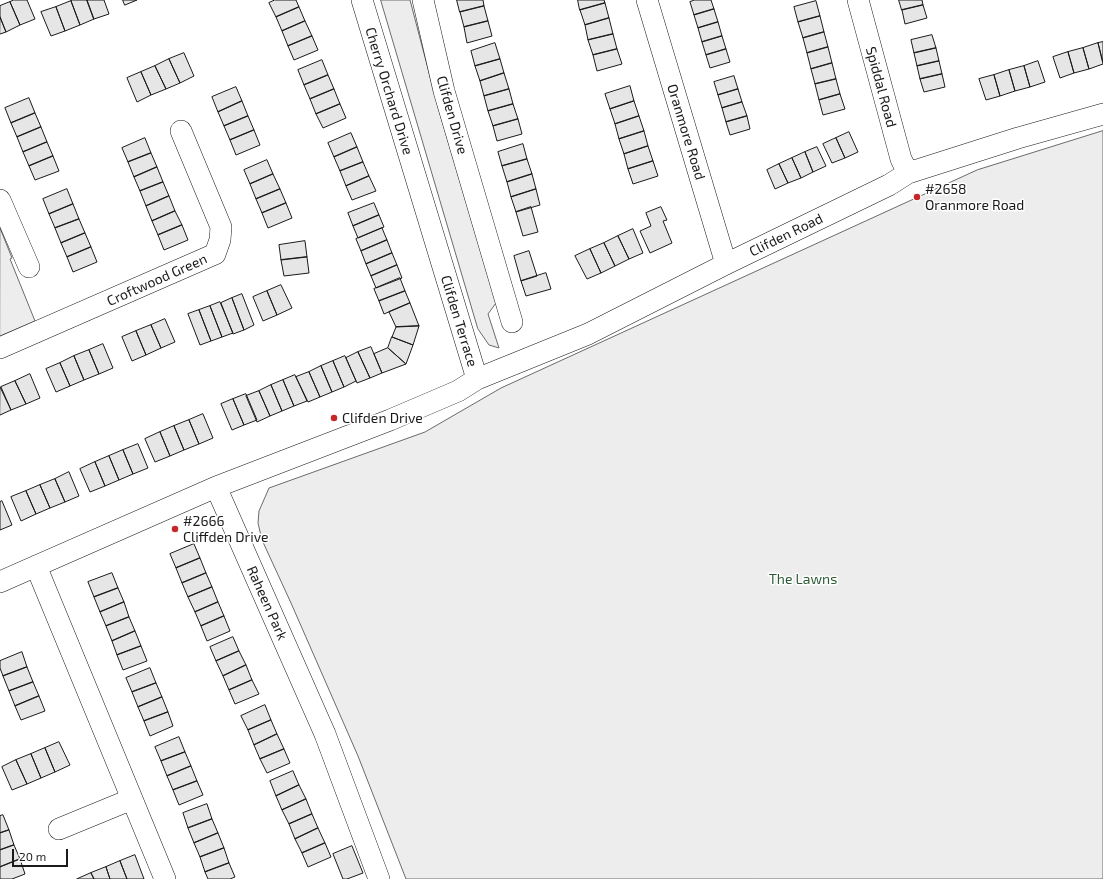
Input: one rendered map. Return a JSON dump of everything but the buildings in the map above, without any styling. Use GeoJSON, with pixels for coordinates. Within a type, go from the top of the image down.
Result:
{"type":"FeatureCollection","features":[{"type":"Feature","properties":{"kind":"street","name":"Cherry Orchard Drive"},"geometry":{"type":"LineString","coordinates":[[362,0],[417,182]]}},
{"type":"Feature","properties":{"kind":"street","name":"Clifden Drive"},"geometry":{"type":"LineString","coordinates":[[423,0],[444,91],[512,322]]}},
{"type":"Feature","properties":{"kind":"street","name":"Oranmore Road"},"geometry":{"type":"LineString","coordinates":[[647,0],[726,264]]}},
{"type":"Feature","properties":{"kind":"street","name":"Spiddal Road"},"geometry":{"type":"LineString","coordinates":[[858,0],[901,159],[908,173]]}},
{"type":"Feature","properties":{"kind":"street","name":"Clifden Road"},"geometry":{"type":"LineString","coordinates":[[477,379],[588,334],[726,264],[889,186],[908,173],[1018,138],[1103,114]]}},
{"type":"Feature","properties":{"kind":"street","name":"Croftwood Green"},"geometry":{"type":"LineString","coordinates":[[0,348],[215,254],[220,240],[221,227],[181,131]]}},
{"type":"Feature","properties":{"kind":"street","name":"Clifden Terrace"},"geometry":{"type":"LineString","coordinates":[[216,487],[410,411],[458,391],[477,379],[417,182]]}},
{"type":"Feature","properties":{"kind":"street"},"geometry":{"type":"LineString","coordinates":[[0,200],[29,268]]}},
{"type":"Feature","properties":{"kind":"street"},"geometry":{"type":"LineString","coordinates":[[0,582],[216,487]]}},
{"type":"Feature","properties":{"kind":"street","name":"Raheen Park"},"geometry":{"type":"LineString","coordinates":[[216,487],[325,734],[379,879]]}},
{"type":"Feature","properties":{"kind":"street"},"geometry":{"type":"LineString","coordinates":[[36,566],[165,879]]}},
{"type":"Feature","properties":{"kind":"street"},"geometry":{"type":"LineString","coordinates":[[59,829],[132,799]]}},
{"type":"Feature","properties":{"kind":"green space"},"geometry":{"type":"Polygon","coordinates":[[[381,0],[410,0],[438,107],[496,303],[488,314],[499,348],[489,345],[478,329],[381,0]]]}},
{"type":"Feature","properties":{"kind":"green space","name":"The Lawns"},"geometry":{"type":"Polygon","coordinates":[[[1103,131],[1103,879],[406,879],[358,756],[262,540],[258,523],[259,511],[269,488],[425,432],[501,388],[977,170],[1103,131]]]}},
{"type":"Feature","properties":{"kind":"green space"},"geometry":{"type":"Polygon","coordinates":[[[0,228],[12,258],[10,259],[35,321],[0,336],[0,228]]]}},
{"type":"Feature","properties":{"kind":"place","name":"#2658 Oranmore Road"},"geometry":{"type":"Point","coordinates":[917,197]}},
{"type":"Feature","properties":{"kind":"place","name":"Clifden Drive"},"geometry":{"type":"Point","coordinates":[334,418]}},
{"type":"Feature","properties":{"kind":"place","name":"#2666 Cliffden Drive"},"geometry":{"type":"Point","coordinates":[175,529]}}]}
